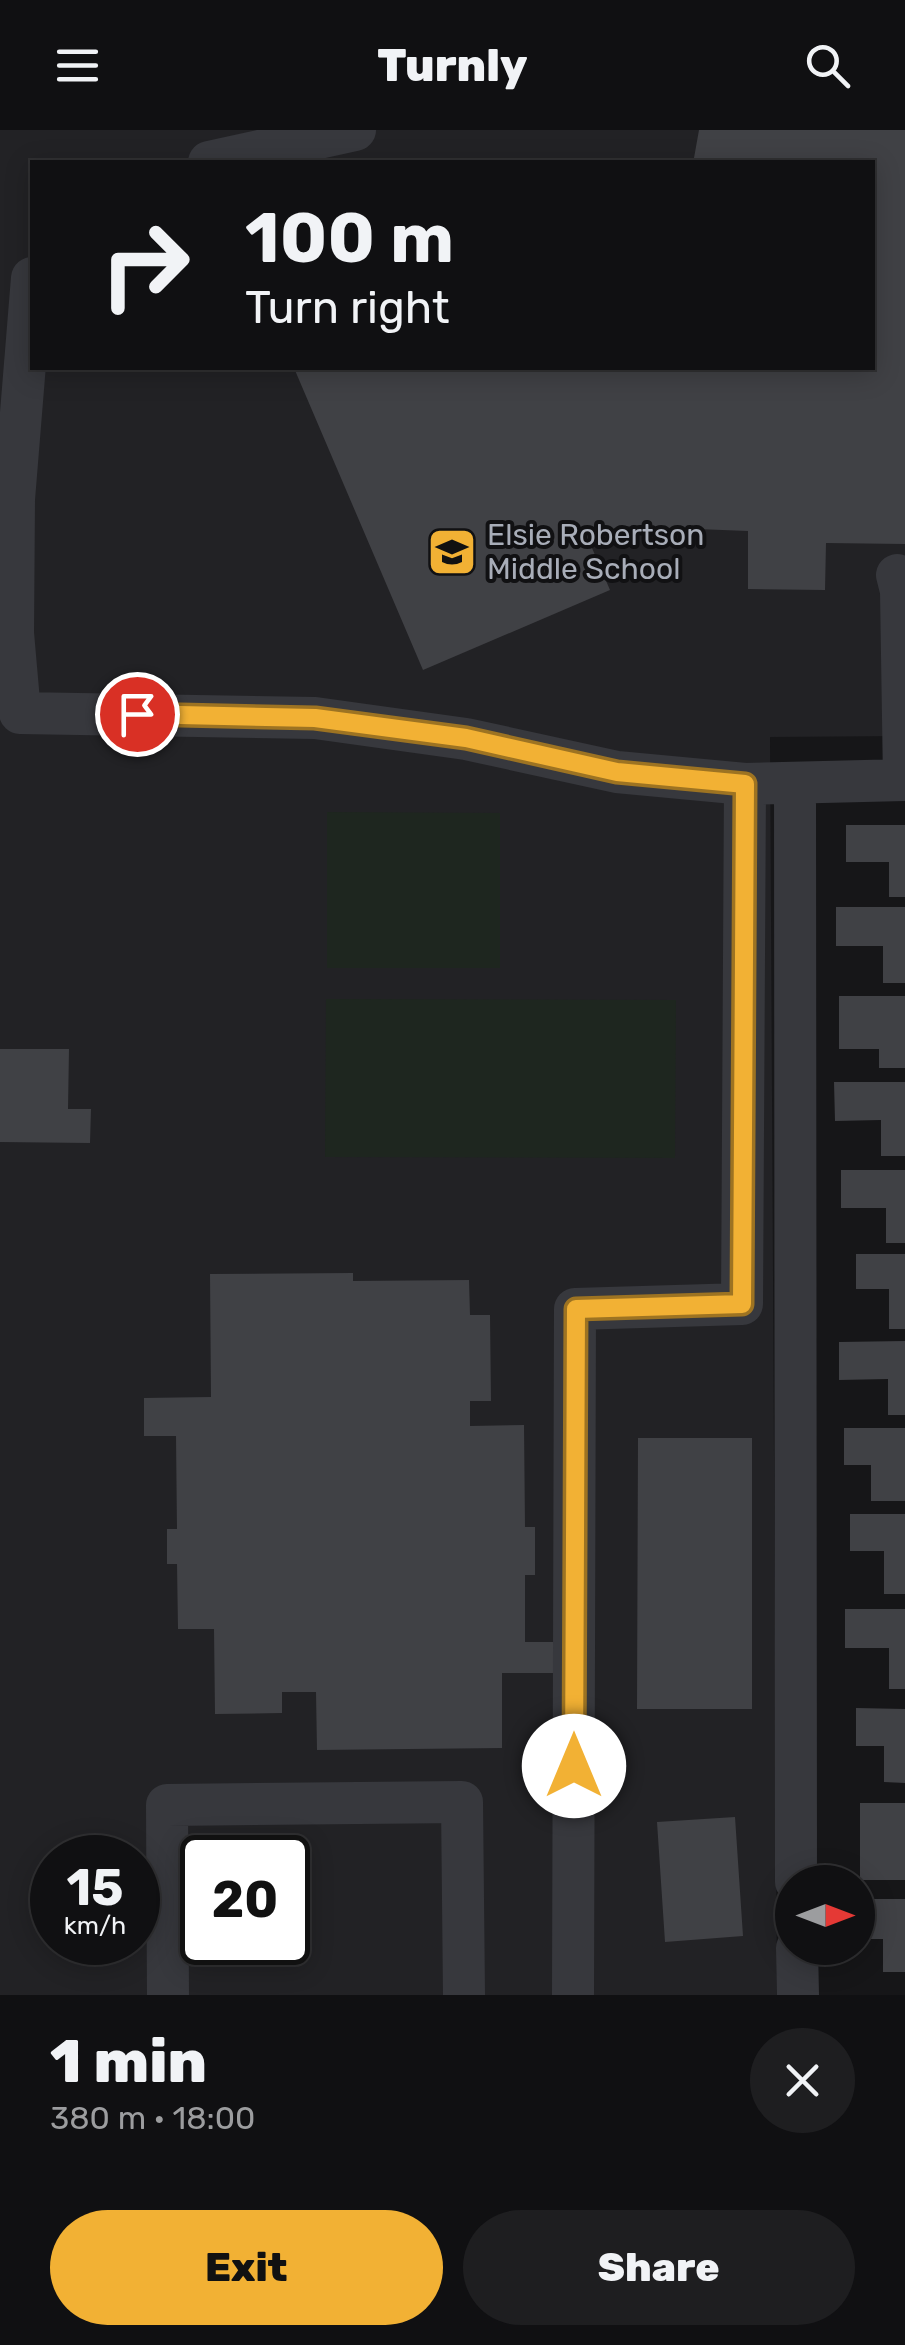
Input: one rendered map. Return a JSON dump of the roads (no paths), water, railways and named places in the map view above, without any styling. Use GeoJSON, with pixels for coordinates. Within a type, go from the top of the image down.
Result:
{"type":"FeatureCollection","features":[{"type":"Feature","properties":{"kind":"street"},"geometry":{"type":"LineString","coordinates":[[218,160],[355,130]]}},
{"type":"Feature","properties":{"kind":"street"},"geometry":{"type":"LineString","coordinates":[[30,303],[14,499],[13,633],[20,713],[315,718],[466,738],[617,772],[745,784],[905,780],[901,591],[896,575]]}},
{"type":"Feature","properties":{"kind":"street"},"geometry":{"type":"LineString","coordinates":[[795,782],[796,1865]]}},
{"type":"Feature","properties":{"kind":"street"},"geometry":{"type":"LineString","coordinates":[[573,1995],[576,1309],[742,1304],[745,784]]}},
{"type":"Feature","properties":{"kind":"street"},"geometry":{"type":"LineString","coordinates":[[168,1995],[167,1805],[462,1802],[464,1995]]}},
{"type":"Feature","properties":{"kind":"street"},"geometry":{"type":"LineString","coordinates":[[797,1965],[798,1995]]}},
{"type":"Feature","properties":{"kind":"place","name":"Elsie Robertson Middle School"},"geometry":{"type":"Point","coordinates":[452,552]}}]}
